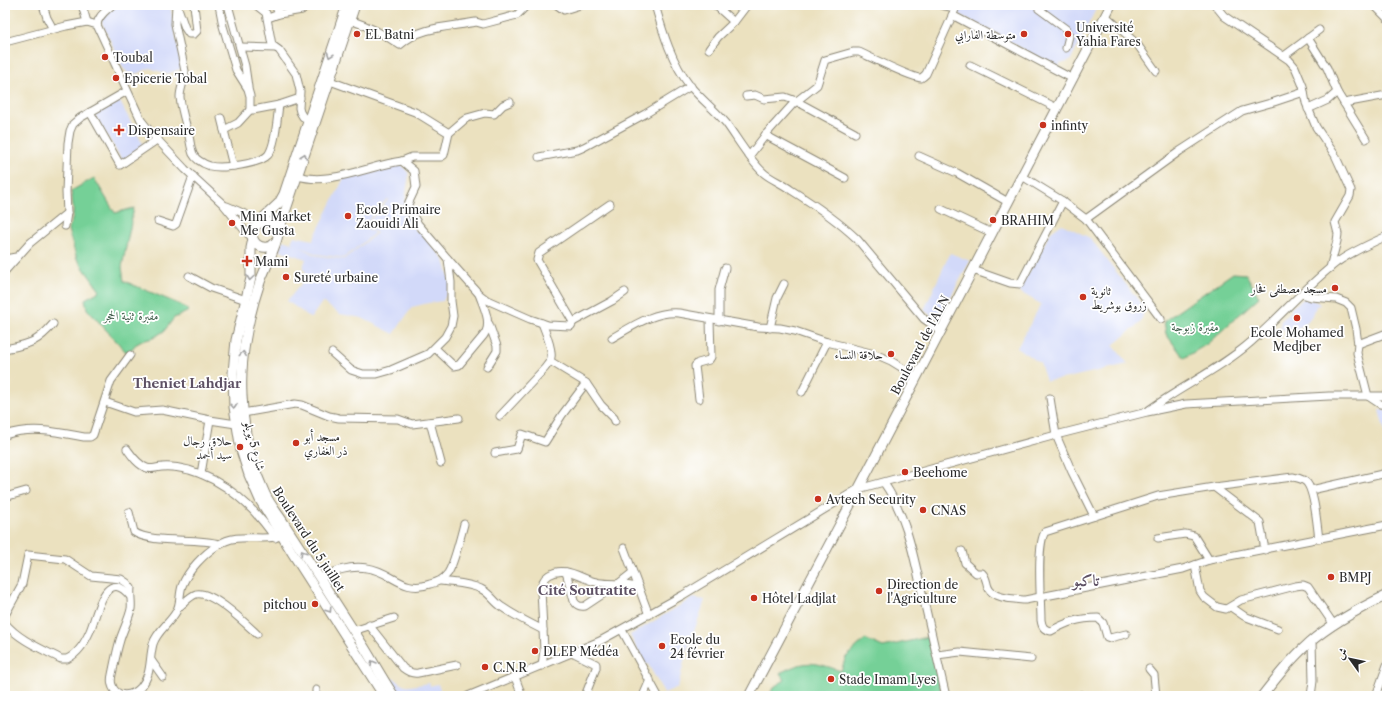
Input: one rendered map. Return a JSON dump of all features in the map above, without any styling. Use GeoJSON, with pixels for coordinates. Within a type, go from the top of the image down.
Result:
{"type":"FeatureCollection","features":[{"type":"Feature","properties":{"kind":"main road"},"geometry":{"type":"LineString","coordinates":[[347,5],[284,194],[279,203],[254,229],[253,238],[256,244],[262,247],[268,248],[276,242],[355,5]]}},
{"type":"Feature","properties":{"kind":"main road","name":"Boulevard de l'ALN"},"geometry":{"type":"LineString","coordinates":[[749,696],[1111,5]]}},
{"type":"Feature","properties":{"kind":"main road"},"geometry":{"type":"LineString","coordinates":[[261,223],[271,223],[276,227],[278,233]]}},
{"type":"Feature","properties":{"kind":"main road","name":"شارع 5 يويلو"},"geometry":{"type":"LineString","coordinates":[[253,238],[251,248],[251,278],[234,356],[233,390],[236,424],[241,450],[254,488],[260,500],[384,696]]}},
{"type":"Feature","properties":{"kind":"main road","name":"Boulevard du 5 juillet"},"geometry":{"type":"LineString","coordinates":[[276,242],[258,288],[245,341],[242,377],[243,413],[249,448],[260,483],[282,536],[320,578],[394,696]]}},
{"type":"Feature","properties":{"kind":"main road"},"geometry":{"type":"LineString","coordinates":[[1262,696],[1287,666],[1312,641],[1334,625],[1387,595]]}},
{"type":"Feature","properties":{"kind":"street"},"geometry":{"type":"LineString","coordinates":[[43,5],[47,18],[53,29]]}},
{"type":"Feature","properties":{"kind":"street"},"geometry":{"type":"LineString","coordinates":[[82,5],[87,22]]}},
{"type":"Feature","properties":{"kind":"street"},"geometry":{"type":"LineString","coordinates":[[112,5],[97,20],[96,25],[142,120],[193,176],[223,204],[246,232],[253,238]]}},
{"type":"Feature","properties":{"kind":"street"},"geometry":{"type":"LineString","coordinates":[[177,5],[185,28],[189,34],[194,34],[198,27],[194,5]]}},
{"type":"Feature","properties":{"kind":"street"},"geometry":{"type":"LineString","coordinates":[[177,5],[175,24],[185,71],[185,78],[181,88],[180,97],[193,154],[198,160],[211,166],[220,167],[233,166],[266,158],[273,145],[279,105]]}},
{"type":"Feature","properties":{"kind":"street"},"geometry":{"type":"LineString","coordinates":[[219,5],[223,26],[236,70],[248,90]]}},
{"type":"Feature","properties":{"kind":"street"},"geometry":{"type":"LineString","coordinates":[[228,5],[245,66],[250,96],[250,110]]}},
{"type":"Feature","properties":{"kind":"street"},"geometry":{"type":"LineString","coordinates":[[256,5],[266,13],[272,45],[279,50],[296,74],[300,98],[298,108],[303,117],[308,119]]}},
{"type":"Feature","properties":{"kind":"street"},"geometry":{"type":"LineString","coordinates":[[274,5],[279,14]]}},
{"type":"Feature","properties":{"kind":"street"},"geometry":{"type":"LineString","coordinates":[[268,18],[279,14],[302,10],[306,5]]}},
{"type":"Feature","properties":{"kind":"street"},"geometry":{"type":"LineString","coordinates":[[350,20],[366,25],[400,45],[416,33],[476,22],[483,24],[517,15],[527,5]]}},
{"type":"Feature","properties":{"kind":"street"},"geometry":{"type":"LineString","coordinates":[[557,5],[564,10],[580,5]]}},
{"type":"Feature","properties":{"kind":"street"},"geometry":{"type":"LineString","coordinates":[[655,5],[673,57],[682,74],[691,86],[723,120],[764,173],[828,214],[847,230],[924,318],[940,332]]}},
{"type":"Feature","properties":{"kind":"street"},"geometry":{"type":"LineString","coordinates":[[715,5],[734,22]]}},
{"type":"Feature","properties":{"kind":"street"},"geometry":{"type":"LineString","coordinates":[[709,49],[718,37],[734,22],[747,5]]}},
{"type":"Feature","properties":{"kind":"street"},"geometry":{"type":"LineString","coordinates":[[941,5],[955,9],[1073,79]]}},
{"type":"Feature","properties":{"kind":"street"},"geometry":{"type":"LineString","coordinates":[[1041,5],[1038,9],[1066,29],[1069,36],[1066,48]]}},
{"type":"Feature","properties":{"kind":"street"},"geometry":{"type":"LineString","coordinates":[[1215,5],[1224,16],[1284,56],[1295,67],[1304,92],[1308,109],[1316,127],[1335,156],[1351,190],[1350,196],[1335,222],[1338,234],[1330,268]]}},
{"type":"Feature","properties":{"kind":"street"},"geometry":{"type":"LineString","coordinates":[[1374,5],[1387,18]]}},
{"type":"Feature","properties":{"kind":"street"},"geometry":{"type":"LineString","coordinates":[[750,156],[765,135],[796,101],[817,85],[825,60],[853,52],[859,52],[919,78],[923,77],[926,74],[955,9]]}},
{"type":"Feature","properties":{"kind":"street"},"geometry":{"type":"LineString","coordinates":[[1106,16],[1137,44],[1156,71]]}},
{"type":"Feature","properties":{"kind":"street"},"geometry":{"type":"LineString","coordinates":[[5,42],[53,29],[87,22],[96,25]]}},
{"type":"Feature","properties":{"kind":"street"},"geometry":{"type":"LineString","coordinates":[[1284,56],[1319,30]]}},
{"type":"Feature","properties":{"kind":"street"},"geometry":{"type":"LineString","coordinates":[[1308,38],[1327,68],[1344,103],[1366,139]]}},
{"type":"Feature","properties":{"kind":"street"},"geometry":{"type":"LineString","coordinates":[[240,47],[275,48]]}},
{"type":"Feature","properties":{"kind":"street"},"geometry":{"type":"LineString","coordinates":[[970,65],[1057,108]]}},
{"type":"Feature","properties":{"kind":"street"},"geometry":{"type":"LineString","coordinates":[[330,81],[415,112],[449,133]]}},
{"type":"Feature","properties":{"kind":"street"},"geometry":{"type":"LineString","coordinates":[[539,156],[563,153],[584,147],[645,114],[691,86]]}},
{"type":"Feature","properties":{"kind":"street"},"geometry":{"type":"LineString","coordinates":[[66,226],[68,213],[66,192],[68,143],[73,124],[80,118],[127,91]]}},
{"type":"Feature","properties":{"kind":"street"},"geometry":{"type":"LineString","coordinates":[[1086,219],[1180,151],[1242,111],[1304,92]]}},
{"type":"Feature","properties":{"kind":"street"},"geometry":{"type":"LineString","coordinates":[[1308,109],[1328,100],[1338,92]]}},
{"type":"Feature","properties":{"kind":"street"},"geometry":{"type":"LineString","coordinates":[[746,96],[755,95],[764,99],[785,97],[796,101],[855,133]]}},
{"type":"Feature","properties":{"kind":"street"},"geometry":{"type":"LineString","coordinates":[[1344,103],[1387,95]]}},
{"type":"Feature","properties":{"kind":"street"},"geometry":{"type":"LineString","coordinates":[[224,130],[238,123],[250,110],[279,105],[300,98]]}},
{"type":"Feature","properties":{"kind":"street"},"geometry":{"type":"LineString","coordinates":[[298,176],[313,179],[368,169],[390,162],[402,161],[412,157],[441,157],[444,155],[449,133],[467,118],[485,112],[494,114],[503,105],[510,102]]}},
{"type":"Feature","properties":{"kind":"street"},"geometry":{"type":"LineString","coordinates":[[90,112],[120,165],[158,139]]}},
{"type":"Feature","properties":{"kind":"street"},"geometry":{"type":"LineString","coordinates":[[221,118],[233,166]]}},
{"type":"Feature","properties":{"kind":"street"},"geometry":{"type":"LineString","coordinates":[[765,135],[845,178]]}},
{"type":"Feature","properties":{"kind":"street"},"geometry":{"type":"LineString","coordinates":[[920,156],[957,173],[1008,202]]}},
{"type":"Feature","properties":{"kind":"street"},"geometry":{"type":"LineString","coordinates":[[402,161],[414,171],[416,179],[416,187],[408,204],[409,210],[418,224],[448,259],[479,294],[487,300],[548,325],[571,326],[572,322],[612,301],[625,292]]}},
{"type":"Feature","properties":{"kind":"street"},"geometry":{"type":"LineString","coordinates":[[158,221],[173,226],[176,224],[193,176]]}},
{"type":"Feature","properties":{"kind":"street"},"geometry":{"type":"LineString","coordinates":[[1022,176],[1063,201],[1086,219],[1161,319]]}},
{"type":"Feature","properties":{"kind":"street"},"geometry":{"type":"LineString","coordinates":[[972,270],[1010,283],[1020,284],[1063,201]]}},
{"type":"Feature","properties":{"kind":"street"},"geometry":{"type":"LineString","coordinates":[[223,204],[256,219],[261,223]]}},
{"type":"Feature","properties":{"kind":"street"},"geometry":{"type":"LineString","coordinates":[[572,322],[537,260],[538,256],[555,242],[610,204]]}},
{"type":"Feature","properties":{"kind":"street"},"geometry":{"type":"LineString","coordinates":[[941,209],[992,233]]}},
{"type":"Feature","properties":{"kind":"street"},"geometry":{"type":"LineString","coordinates":[[5,271],[30,243],[68,213]]}},
{"type":"Feature","properties":{"kind":"street"},"geometry":{"type":"LineString","coordinates":[[1148,412],[1166,398],[1218,366],[1250,343],[1330,268],[1357,250],[1387,236]]}},
{"type":"Feature","properties":{"kind":"street"},"geometry":{"type":"LineString","coordinates":[[5,259],[16,257]]}},
{"type":"Feature","properties":{"kind":"street"},"geometry":{"type":"LineString","coordinates":[[332,353],[351,370],[363,374],[377,374],[402,367],[428,354],[445,337],[451,326],[453,316],[448,259]]}},
{"type":"Feature","properties":{"kind":"street"},"geometry":{"type":"LineString","coordinates":[[719,320],[719,290],[725,268]]}},
{"type":"Feature","properties":{"kind":"street"},"geometry":{"type":"LineString","coordinates":[[189,276],[211,288],[246,300]]}},
{"type":"Feature","properties":{"kind":"street"},"geometry":{"type":"LineString","coordinates":[[770,328],[778,298],[784,284]]}},
{"type":"Feature","properties":{"kind":"street"},"geometry":{"type":"LineString","coordinates":[[479,294],[497,346],[497,351],[487,367]]}},
{"type":"Feature","properties":{"kind":"street"},"geometry":{"type":"LineString","coordinates":[[1302,294],[1311,297],[1336,299],[1346,303],[1351,308],[1356,329],[1358,344],[1357,352],[1368,396],[1380,404],[1387,404]]}},
{"type":"Feature","properties":{"kind":"street"},"geometry":{"type":"LineString","coordinates":[[612,338],[640,322],[665,313],[679,313],[758,327],[795,331],[827,342],[875,354],[891,361],[917,377]]}},
{"type":"Feature","properties":{"kind":"street"},"geometry":{"type":"LineString","coordinates":[[700,399],[695,366],[698,363],[709,360],[711,357],[710,319]]}},
{"type":"Feature","properties":{"kind":"street"},"geometry":{"type":"LineString","coordinates":[[435,348],[454,366],[459,365],[488,330],[488,323]]}},
{"type":"Feature","properties":{"kind":"street"},"geometry":{"type":"LineString","coordinates":[[500,416],[550,361],[552,356],[542,323]]}},
{"type":"Feature","properties":{"kind":"street"},"geometry":{"type":"LineString","coordinates":[[5,349],[36,340],[45,334],[53,324]]}},
{"type":"Feature","properties":{"kind":"street"},"geometry":{"type":"LineString","coordinates":[[1358,344],[1387,333]]}},
{"type":"Feature","properties":{"kind":"street"},"geometry":{"type":"LineString","coordinates":[[802,392],[827,342]]}},
{"type":"Feature","properties":{"kind":"street"},"geometry":{"type":"LineString","coordinates":[[5,435],[14,432],[44,430],[90,437],[93,435],[111,381],[130,355]]}},
{"type":"Feature","properties":{"kind":"street"},"geometry":{"type":"LineString","coordinates":[[550,361],[586,382],[601,405],[614,418],[615,421]]}},
{"type":"Feature","properties":{"kind":"street"},"geometry":{"type":"LineString","coordinates":[[495,453],[518,449],[522,434],[545,442],[586,382]]}},
{"type":"Feature","properties":{"kind":"street"},"geometry":{"type":"LineString","coordinates":[[468,696],[574,653],[622,630],[858,489],[1056,435],[1186,404],[1329,396],[1387,396]]}},
{"type":"Feature","properties":{"kind":"street"},"geometry":{"type":"LineString","coordinates":[[1050,398],[1056,435],[1072,472],[1094,516]]}},
{"type":"Feature","properties":{"kind":"street"},"geometry":{"type":"LineString","coordinates":[[105,402],[134,412],[162,410],[236,424]]}},
{"type":"Feature","properties":{"kind":"street"},"geometry":{"type":"LineString","coordinates":[[243,413],[295,404],[339,418],[398,419],[412,424],[459,418]]}},
{"type":"Feature","properties":{"kind":"street"},"geometry":{"type":"LineString","coordinates":[[200,474],[210,420]]}},
{"type":"Feature","properties":{"kind":"street"},"geometry":{"type":"LineString","coordinates":[[430,422],[441,463]]}},
{"type":"Feature","properties":{"kind":"street"},"geometry":{"type":"LineString","coordinates":[[127,449],[136,460],[146,468],[151,469],[161,467],[189,470],[219,483],[240,498],[259,517],[282,536]]}},
{"type":"Feature","properties":{"kind":"street"},"geometry":{"type":"LineString","coordinates":[[1311,490],[1387,473]]}},
{"type":"Feature","properties":{"kind":"street"},"geometry":{"type":"LineString","coordinates":[[1126,634],[1110,638],[1107,637],[1102,623],[1098,618],[1086,618],[1068,622],[1051,631],[1042,626],[1040,570],[1043,534],[1045,532],[1158,496],[1293,477],[1307,482],[1311,490],[1320,539]]}},
{"type":"Feature","properties":{"kind":"street"},"geometry":{"type":"LineString","coordinates":[[884,483],[903,516],[946,696]]}},
{"type":"Feature","properties":{"kind":"street"},"geometry":{"type":"LineString","coordinates":[[1214,487],[1260,522],[1265,550]]}},
{"type":"Feature","properties":{"kind":"street"},"geometry":{"type":"LineString","coordinates":[[5,497],[26,491]]}},
{"type":"Feature","properties":{"kind":"street"},"geometry":{"type":"LineString","coordinates":[[129,512],[134,532],[139,536],[164,539],[210,541],[219,544]]}},
{"type":"Feature","properties":{"kind":"street"},"geometry":{"type":"LineString","coordinates":[[320,578],[344,568],[360,567],[374,570],[411,587],[418,588],[441,580],[449,571],[464,524]]}},
{"type":"Feature","properties":{"kind":"street"},"geometry":{"type":"LineString","coordinates":[[962,551],[965,563],[976,573],[982,572],[987,579],[988,588],[992,592],[1002,597],[1026,600],[1183,569],[1209,560],[1387,525]]}},
{"type":"Feature","properties":{"kind":"street"},"geometry":{"type":"LineString","coordinates":[[1158,538],[1185,534],[1194,536],[1209,560]]}},
{"type":"Feature","properties":{"kind":"street"},"geometry":{"type":"LineString","coordinates":[[5,615],[22,584],[28,555],[65,559],[91,576],[121,579],[131,588],[130,596],[132,608],[119,642],[111,678],[114,690],[120,694],[127,695],[135,692],[142,686],[148,674],[153,645],[156,638],[176,613],[179,607],[182,587],[191,570],[219,544],[245,537],[282,536]]}},
{"type":"Feature","properties":{"kind":"street"},"geometry":{"type":"LineString","coordinates":[[624,548],[632,573],[649,615]]}},
{"type":"Feature","properties":{"kind":"street"},"geometry":{"type":"LineString","coordinates":[[1195,565],[1200,591],[1204,597],[1217,607],[1226,609],[1241,600],[1303,585],[1308,587],[1334,625]]}},
{"type":"Feature","properties":{"kind":"street"},"geometry":{"type":"LineString","coordinates":[[542,666],[544,660],[541,590],[542,583],[545,578],[561,570],[597,582],[638,587]]}},
{"type":"Feature","properties":{"kind":"street"},"geometry":{"type":"LineString","coordinates":[[566,572],[574,601],[581,607],[585,606],[618,584],[632,573]]}},
{"type":"Feature","properties":{"kind":"street"},"geometry":{"type":"LineString","coordinates":[[441,580],[481,588],[502,607],[543,630]]}},
{"type":"Feature","properties":{"kind":"street"},"geometry":{"type":"LineString","coordinates":[[5,623],[16,634],[25,640],[61,659],[67,659],[80,649],[84,643],[91,629],[97,608],[106,592],[113,586],[117,586],[122,587],[130,596]]}},
{"type":"Feature","properties":{"kind":"street"},"geometry":{"type":"LineString","coordinates":[[179,607],[194,595],[203,594],[226,606],[257,634]]}},
{"type":"Feature","properties":{"kind":"street"},"geometry":{"type":"LineString","coordinates":[[1231,607],[1244,616],[1278,629]]}},
{"type":"Feature","properties":{"kind":"street"},"geometry":{"type":"LineString","coordinates":[[353,631],[394,618]]}},
{"type":"Feature","properties":{"kind":"street"},"geometry":{"type":"LineString","coordinates":[[369,625],[407,672],[412,674],[457,665]]}},
{"type":"Feature","properties":{"kind":"street"},"geometry":{"type":"LineString","coordinates":[[622,630],[658,696]]}},
{"type":"Feature","properties":{"kind":"street"},"geometry":{"type":"LineString","coordinates":[[1311,696],[1313,681],[1312,641]]}},
{"type":"Feature","properties":{"kind":"street"},"geometry":{"type":"LineString","coordinates":[[937,655],[960,652],[1031,659]]}},
{"type":"Feature","properties":{"kind":"street"},"geometry":{"type":"LineString","coordinates":[[574,653],[596,664],[596,668],[585,696]]}},
{"type":"Feature","properties":{"kind":"street"},"geometry":{"type":"LineString","coordinates":[[151,660],[164,677]]}},
{"type":"Feature","properties":{"kind":"street"},"geometry":{"type":"LineString","coordinates":[[1376,696],[1387,665]]}},
{"type":"Feature","properties":{"kind":"street"},"geometry":{"type":"LineString","coordinates":[[1150,669],[1154,675],[1156,696]]}},
{"type":"Feature","properties":{"kind":"street"},"geometry":{"type":"LineString","coordinates":[[515,678],[522,696]]}},
{"type":"Feature","properties":{"kind":"street"},"geometry":{"type":"LineString","coordinates":[[643,696],[650,680]]}},
{"type":"Feature","properties":{"kind":"shaded area"},"geometry":{"type":"Polygon","coordinates":[[[119,5],[170,5],[182,68],[167,74],[150,68],[131,76],[123,68],[102,23],[102,18],[106,13],[119,5]]]}},
{"type":"Feature","properties":{"kind":"shaded area"},"geometry":{"type":"Polygon","coordinates":[[[961,5],[1098,5],[1070,61],[1060,64],[1058,68],[957,13],[961,5]]]}},
{"type":"Feature","properties":{"kind":"shaded area","name":"Dispensaire"},"geometry":{"type":"Polygon","coordinates":[[[119,100],[144,146],[122,160],[94,114],[119,100]]]}},
{"type":"Feature","properties":{"kind":"shaded area"},"geometry":{"type":"Polygon","coordinates":[[[391,165],[402,165],[409,174],[404,206],[391,201],[406,209],[415,223],[415,230],[423,233],[444,260],[451,284],[443,301],[412,307],[394,334],[362,318],[340,314],[322,302],[311,318],[287,301],[301,284],[306,271],[302,269],[306,259],[279,250],[283,240],[294,244],[291,242],[294,236],[313,240],[344,178],[391,165]],[[387,199],[363,226],[375,233],[344,258],[316,254],[298,246],[315,255],[344,259],[377,233],[365,226],[388,200],[387,199]]]}},
{"type":"Feature","properties":{"kind":"shaded area","name":"ثانوية زروق بوشريط"},"geometry":{"type":"Polygon","coordinates":[[[1062,224],[1090,238],[1145,309],[1140,323],[1113,345],[1128,364],[1067,378],[1046,381],[1040,363],[1017,348],[1041,304],[1018,291],[1051,232],[1062,224]]]}},
{"type":"Feature","properties":{"kind":"shaded area"},"geometry":{"type":"Polygon","coordinates":[[[950,253],[970,261],[941,315],[933,317],[924,310],[950,253]]]}},
{"type":"Feature","properties":{"kind":"shaded area","name":"Ecole Mohamed Medjber"},"geometry":{"type":"Polygon","coordinates":[[[1305,298],[1318,302],[1320,305],[1316,306],[1313,315],[1305,324],[1290,335],[1279,326],[1281,324],[1280,322],[1291,311],[1291,308],[1305,298]]]}},
{"type":"Feature","properties":{"kind":"shaded area"},"geometry":{"type":"Polygon","coordinates":[[[1379,410],[1387,410],[1387,440],[1379,410]]]}},
{"type":"Feature","properties":{"kind":"shaded area","name":"Ecole du 24 février"},"geometry":{"type":"Polygon","coordinates":[[[693,598],[705,600],[685,657],[678,687],[664,693],[648,664],[645,665],[630,635],[693,598]]]}},
{"type":"Feature","properties":{"kind":"shaded area"},"geometry":{"type":"Polygon","coordinates":[[[394,678],[402,684],[410,686],[430,683],[429,686],[438,684],[442,696],[397,696],[388,681],[394,678]]]}},
{"type":"Feature","properties":{"kind":"green space","name":"مقبرة ثنية الحجر"},"geometry":{"type":"Polygon","coordinates":[[[94,178],[115,213],[134,208],[122,267],[124,281],[181,305],[189,311],[174,318],[164,331],[153,338],[135,345],[128,354],[87,309],[85,299],[100,291],[77,259],[68,230],[73,215],[71,191],[94,178]]]}},
{"type":"Feature","properties":{"kind":"green space","name":"مقبرة زبوجة"},"geometry":{"type":"Polygon","coordinates":[[[1233,273],[1246,274],[1259,297],[1207,344],[1184,358],[1166,334],[1164,321],[1233,273]]]}},
{"type":"Feature","properties":{"kind":"green space"},"geometry":{"type":"Polygon","coordinates":[[[928,637],[942,696],[768,696],[775,686],[785,680],[780,673],[797,666],[810,663],[841,671],[846,657],[865,639],[883,647],[928,637]]]}},
{"type":"Feature","properties":{"kind":"place","name":"EL Batni"},"geometry":{"type":"Point","coordinates":[357,34]}},
{"type":"Feature","properties":{"kind":"place","name":"متوسطة الفارابي"},"geometry":{"type":"Point","coordinates":[1024,34]}},
{"type":"Feature","properties":{"kind":"place","name":"Université Yahia Fares"},"geometry":{"type":"Point","coordinates":[1068,34]}},
{"type":"Feature","properties":{"kind":"place","name":"Toubal"},"geometry":{"type":"Point","coordinates":[105,57]}},
{"type":"Feature","properties":{"kind":"place","name":"Epicerie Tobal"},"geometry":{"type":"Point","coordinates":[116,78]}},
{"type":"Feature","properties":{"kind":"place","name":"infinty"},"geometry":{"type":"Point","coordinates":[1043,125]}},
{"type":"Feature","properties":{"kind":"place","name":"Dispensaire"},"geometry":{"type":"Point","coordinates":[119,130]}},
{"type":"Feature","properties":{"kind":"place","name":"Ecole Primaire Zaouidi Ali"},"geometry":{"type":"Point","coordinates":[348,216]}},
{"type":"Feature","properties":{"kind":"place","name":"BRAHIM"},"geometry":{"type":"Point","coordinates":[993,220]}},
{"type":"Feature","properties":{"kind":"place","name":"Mini Market Me Gusta"},"geometry":{"type":"Point","coordinates":[232,223]}},
{"type":"Feature","properties":{"kind":"place","name":"Mami"},"geometry":{"type":"Point","coordinates":[247,261]}},
{"type":"Feature","properties":{"kind":"place","name":"Sureté urbaine"},"geometry":{"type":"Point","coordinates":[286,277]}},
{"type":"Feature","properties":{"kind":"place","name":"مسجد مصطفى فخار"},"geometry":{"type":"Point","coordinates":[1335,288]}},
{"type":"Feature","properties":{"kind":"place","name":"ثانوية زروق بوشريط"},"geometry":{"type":"Point","coordinates":[1083,297]}},
{"type":"Feature","properties":{"kind":"place","name":"Ecole Mohamed Medjber"},"geometry":{"type":"Point","coordinates":[1297,318]}},
{"type":"Feature","properties":{"kind":"place","name":"حلاقة النساء"},"geometry":{"type":"Point","coordinates":[891,354]}},
{"type":"Feature","properties":{"kind":"place","name":"مسجد أبو ذر الغفاري"},"geometry":{"type":"Point","coordinates":[296,443]}},
{"type":"Feature","properties":{"kind":"place","name":"حلاق رجال سيد أحمد"},"geometry":{"type":"Point","coordinates":[240,447]}},
{"type":"Feature","properties":{"kind":"place","name":"Beehome"},"geometry":{"type":"Point","coordinates":[905,472]}},
{"type":"Feature","properties":{"kind":"place","name":"Avtech Security"},"geometry":{"type":"Point","coordinates":[818,499]}},
{"type":"Feature","properties":{"kind":"place","name":"CNAS"},"geometry":{"type":"Point","coordinates":[923,510]}},
{"type":"Feature","properties":{"kind":"place","name":"BMPJ"},"geometry":{"type":"Point","coordinates":[1331,577]}},
{"type":"Feature","properties":{"kind":"place","name":"Direction de l'Agriculture"},"geometry":{"type":"Point","coordinates":[879,591]}},
{"type":"Feature","properties":{"kind":"place","name":"Hôtel Ladjlat"},"geometry":{"type":"Point","coordinates":[754,598]}},
{"type":"Feature","properties":{"kind":"place","name":"pitchou"},"geometry":{"type":"Point","coordinates":[315,604]}},
{"type":"Feature","properties":{"kind":"place","name":"Ecole du 24 février"},"geometry":{"type":"Point","coordinates":[662,646]}},
{"type":"Feature","properties":{"kind":"place","name":"DLEP Médéa"},"geometry":{"type":"Point","coordinates":[535,651]}},
{"type":"Feature","properties":{"kind":"place","name":"C.N.R"},"geometry":{"type":"Point","coordinates":[485,667]}},
{"type":"Feature","properties":{"kind":"place","name":"Stade Imam Lyes"},"geometry":{"type":"Point","coordinates":[831,679]}},
{"type":"Feature","properties":{"kind":"district","name":"Theniet Lahdjar"},"geometry":{"type":"Point","coordinates":[187,383]}},
{"type":"Feature","properties":{"kind":"district","name":"تاكبو"},"geometry":{"type":"Point","coordinates":[1086,580]}},
{"type":"Feature","properties":{"kind":"district","name":"Cité Soutratite"},"geometry":{"type":"Point","coordinates":[587,590]}}]}
